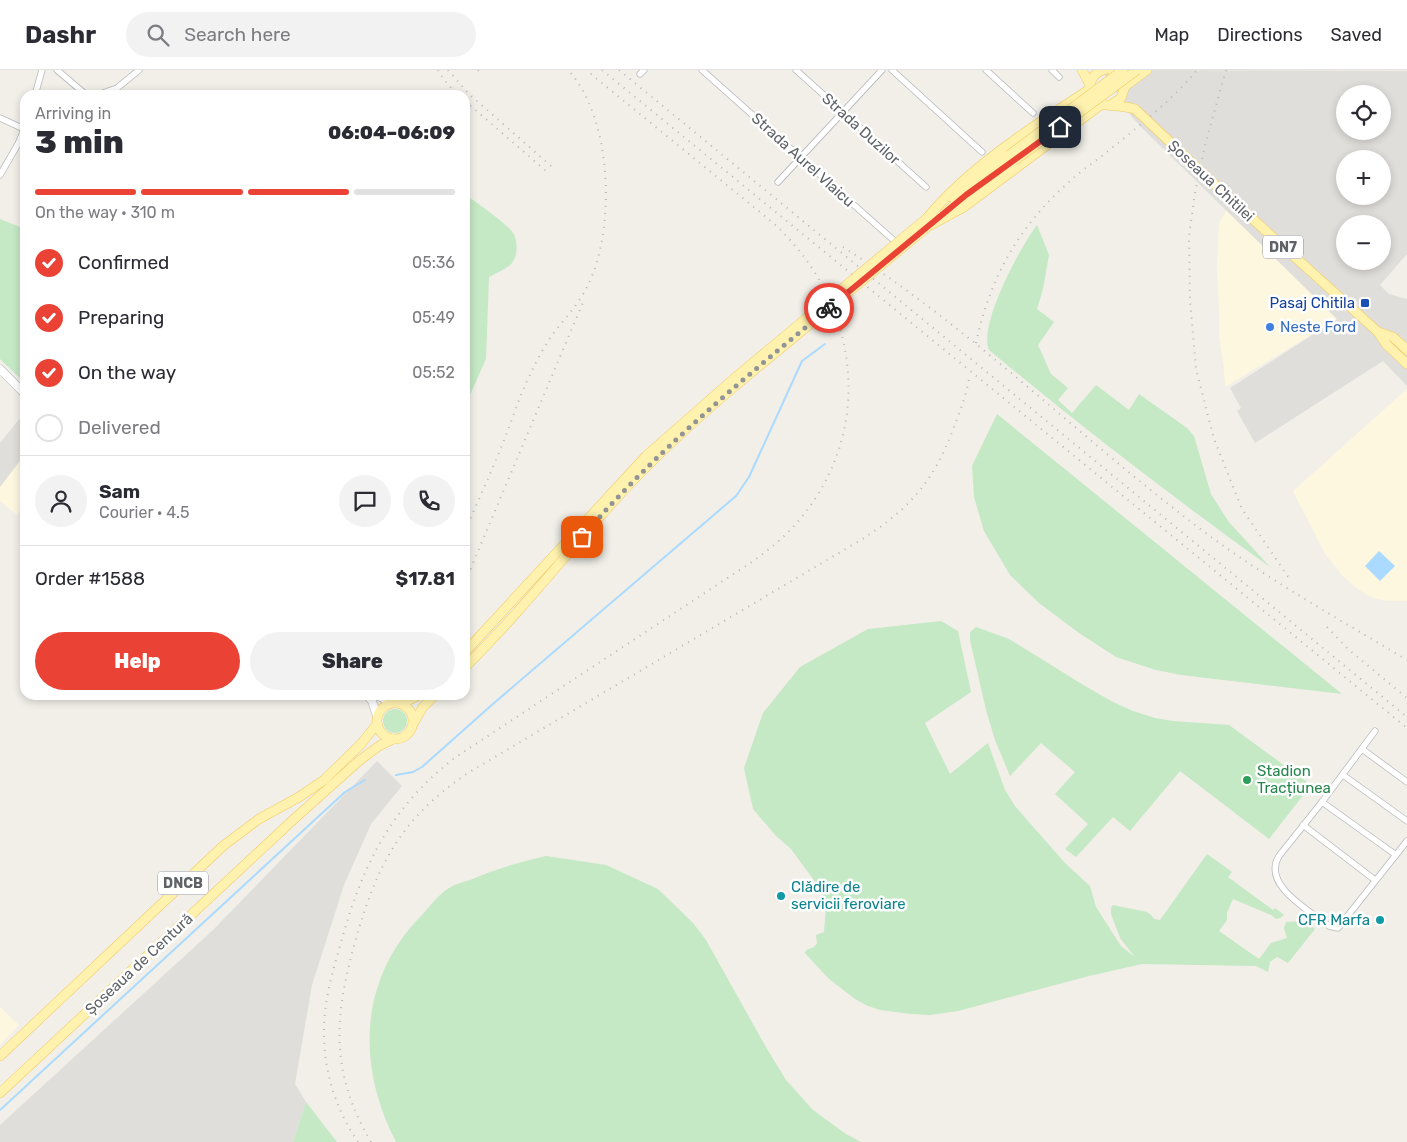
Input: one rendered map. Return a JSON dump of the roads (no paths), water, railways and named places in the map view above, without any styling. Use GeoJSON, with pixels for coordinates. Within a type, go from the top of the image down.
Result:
{"type":"FeatureCollection","features":[{"type":"Feature","properties":{"kind":"main road"},"geometry":{"type":"LineString","coordinates":[[1082,70],[1094,100],[1102,104],[1135,109]]}},
{"type":"Feature","properties":{"kind":"main road"},"geometry":{"type":"LineString","coordinates":[[470,647],[662,440],[905,244],[927,222],[956,185],[1020,136],[1090,87],[1093,77],[1104,70]]}},
{"type":"Feature","properties":{"kind":"main road","name":"DN7"},"geometry":{"type":"LineString","coordinates":[[1112,70],[1122,78],[1125,89]]}},
{"type":"Feature","properties":{"kind":"main road"},"geometry":{"type":"LineString","coordinates":[[927,222],[966,195],[1124,70]]}},
{"type":"Feature","properties":{"kind":"main road"},"geometry":{"type":"LineString","coordinates":[[1012,158],[1136,70]]}},
{"type":"Feature","properties":{"kind":"main road"},"geometry":{"type":"LineString","coordinates":[[1112,104],[1121,98],[1125,89],[1147,70]]}},
{"type":"Feature","properties":{"kind":"main road","name":"Șoseaua Chitilei"},"geometry":{"type":"LineString","coordinates":[[1125,89],[1135,109],[1225,194],[1378,332],[1386,344],[1407,364]]}},
{"type":"Feature","properties":{"kind":"main road"},"geometry":{"type":"LineString","coordinates":[[927,222],[964,207],[1102,104]]}},
{"type":"Feature","properties":{"kind":"main road","name":"Șoseaua Chitilei"},"geometry":{"type":"LineString","coordinates":[[1378,332],[1393,337],[1406,349]]}},
{"type":"Feature","properties":{"kind":"main road"},"geometry":{"type":"LineString","coordinates":[[1398,355],[1406,349]]}},
{"type":"Feature","properties":{"kind":"main road"},"geometry":{"type":"LineString","coordinates":[[470,662],[524,605],[605,510],[739,378]]}},
{"type":"Feature","properties":{"kind":"main road","name":"Șoseaua de Centură"},"geometry":{"type":"LineString","coordinates":[[0,1056],[223,846],[259,818],[299,797],[324,780],[361,744],[377,720],[381,709],[394,703],[409,700]]}},
{"type":"Feature","properties":{"kind":"main road","name":"Șoseaua de Centură"},"geometry":{"type":"LineString","coordinates":[[0,1093],[294,819],[360,760],[393,738],[401,738],[406,735],[423,707],[430,700]]}},
{"type":"Feature","properties":{"kind":"main road"},"geometry":{"type":"LineString","coordinates":[[394,703],[400,704],[409,710],[413,721],[412,726]]}},
{"type":"Feature","properties":{"kind":"main road"},"geometry":{"type":"LineString","coordinates":[[377,720],[381,732],[393,738]]}},
{"type":"Feature","properties":{"kind":"street"},"geometry":{"type":"LineString","coordinates":[[36,90],[42,70]]}},
{"type":"Feature","properties":{"kind":"street"},"geometry":{"type":"LineString","coordinates":[[57,70],[80,90]]}},
{"type":"Feature","properties":{"kind":"street"},"geometry":{"type":"LineString","coordinates":[[111,90],[117,88],[139,70]]}},
{"type":"Feature","properties":{"kind":"street","name":"Strada Aurel Vlaicu"},"geometry":{"type":"LineString","coordinates":[[702,70],[800,158],[905,244]]}},
{"type":"Feature","properties":{"kind":"street","name":"Strada Duzilor"},"geometry":{"type":"LineString","coordinates":[[796,70],[926,187]]}},
{"type":"Feature","properties":{"kind":"street"},"geometry":{"type":"LineString","coordinates":[[778,182],[882,70]]}},
{"type":"Feature","properties":{"kind":"street"},"geometry":{"type":"LineString","coordinates":[[892,70],[982,152]]}},
{"type":"Feature","properties":{"kind":"street"},"geometry":{"type":"LineString","coordinates":[[986,70],[1033,112]]}},
{"type":"Feature","properties":{"kind":"street"},"geometry":{"type":"LineString","coordinates":[[1052,70],[1059,77]]}},
{"type":"Feature","properties":{"kind":"street"},"geometry":{"type":"LineString","coordinates":[[0,118],[20,126]]}},
{"type":"Feature","properties":{"kind":"street"},"geometry":{"type":"LineString","coordinates":[[0,175],[20,139]]}},
{"type":"Feature","properties":{"kind":"street"},"geometry":{"type":"LineString","coordinates":[[0,369],[20,389]]}},
{"type":"Feature","properties":{"kind":"street"},"geometry":{"type":"LineString","coordinates":[[371,700],[377,720]]}},
{"type":"Feature","properties":{"kind":"street"},"geometry":{"type":"LineString","coordinates":[[387,700],[394,703]]}},
{"type":"Feature","properties":{"kind":"street"},"geometry":{"type":"LineString","coordinates":[[1375,730],[1343,775],[1276,861],[1277,880],[1287,893],[1329,926],[1340,927],[1407,841]]}},
{"type":"Feature","properties":{"kind":"street"},"geometry":{"type":"LineString","coordinates":[[1362,749],[1407,782]]}},
{"type":"Feature","properties":{"kind":"street"},"geometry":{"type":"LineString","coordinates":[[1343,775],[1407,821]]}},
{"type":"Feature","properties":{"kind":"street"},"geometry":{"type":"LineString","coordinates":[[1322,802],[1396,855]]}},
{"type":"Feature","properties":{"kind":"street"},"geometry":{"type":"LineString","coordinates":[[1303,826],[1375,880]]}},
{"type":"Feature","properties":{"kind":"water"},"geometry":{"type":"Polygon","coordinates":[[[1379,551],[1395,566],[1380,581],[1365,566],[1379,551]]]}},
{"type":"Feature","properties":{"kind":"waterway"},"geometry":{"type":"LineString","coordinates":[[396,775],[413,772],[422,767],[736,496],[749,477],[802,361],[825,344]]}},
{"type":"Feature","properties":{"kind":"waterway"},"geometry":{"type":"LineString","coordinates":[[0,1110],[345,792],[365,780]]}},
{"type":"Feature","properties":{"kind":"railway"},"geometry":{"type":"LineString","coordinates":[[438,70],[453,90]]}},
{"type":"Feature","properties":{"kind":"railway"},"geometry":{"type":"LineString","coordinates":[[448,70],[466,90]]}},
{"type":"Feature","properties":{"kind":"railway"},"geometry":{"type":"LineString","coordinates":[[478,70],[482,75]]}},
{"type":"Feature","properties":{"kind":"railway"},"geometry":{"type":"LineString","coordinates":[[470,519],[523,389],[549,340],[577,304],[587,287],[596,264],[603,236],[606,206],[601,145],[594,116],[583,91],[568,70]]}},
{"type":"Feature","properties":{"kind":"railway"},"geometry":{"type":"LineString","coordinates":[[358,1142],[340,1109],[328,1073],[324,1036],[328,991],[348,918],[358,891],[381,841],[396,818],[433,776],[456,757],[762,555],[789,532],[804,514],[827,478],[842,440],[848,401],[847,362],[838,323],[823,286],[800,252],[772,222],[586,70]]}},
{"type":"Feature","properties":{"kind":"railway"},"geometry":{"type":"LineString","coordinates":[[602,70],[1407,728]]}},
{"type":"Feature","properties":{"kind":"railway"},"geometry":{"type":"LineString","coordinates":[[619,70],[1407,717]]}},
{"type":"Feature","properties":{"kind":"railway"},"geometry":{"type":"LineString","coordinates":[[976,343],[989,297],[998,275],[1021,236],[1035,217],[1074,177],[1157,110],[1197,70]]}},
{"type":"Feature","properties":{"kind":"railway"},"geometry":{"type":"LineString","coordinates":[[1226,70],[1205,145],[1195,193],[1189,236],[1190,300],[1196,369],[1214,439],[1242,509],[1291,581]]}},
{"type":"Feature","properties":{"kind":"railway"},"geometry":{"type":"LineString","coordinates":[[470,95],[551,166]]}},
{"type":"Feature","properties":{"kind":"railway"},"geometry":{"type":"LineString","coordinates":[[470,105],[546,171]]}},
{"type":"Feature","properties":{"kind":"railway"},"geometry":{"type":"LineString","coordinates":[[843,247],[936,312],[1199,528],[1275,581],[1407,660]]}},
{"type":"Feature","properties":{"kind":"railway"},"geometry":{"type":"LineString","coordinates":[[470,570],[584,300]]}},
{"type":"Feature","properties":{"kind":"railway"},"geometry":{"type":"LineString","coordinates":[[371,1142],[348,1092],[342,1068],[340,1020],[348,970],[363,915],[382,867],[408,826],[445,790],[468,773],[854,544],[889,521],[916,495],[937,465],[965,397],[969,379]]}},
{"type":"Feature","properties":{"kind":"railway"},"geometry":{"type":"LineString","coordinates":[[1327,627],[1348,649],[1407,698]]}},
{"type":"Feature","properties":{"kind":"place","name":"Pasaj Chitila"},"geometry":{"type":"Point","coordinates":[1365,303]}},
{"type":"Feature","properties":{"kind":"place","name":"Neste Ford"},"geometry":{"type":"Point","coordinates":[1270,327]}},
{"type":"Feature","properties":{"kind":"place","name":"Stadion Tracțiunea"},"geometry":{"type":"Point","coordinates":[1247,780]}},
{"type":"Feature","properties":{"kind":"place","name":"Clădire de servicii feroviare"},"geometry":{"type":"Point","coordinates":[781,896]}},
{"type":"Feature","properties":{"kind":"place","name":"CFR Marfa"},"geometry":{"type":"Point","coordinates":[1380,920]}}]}
